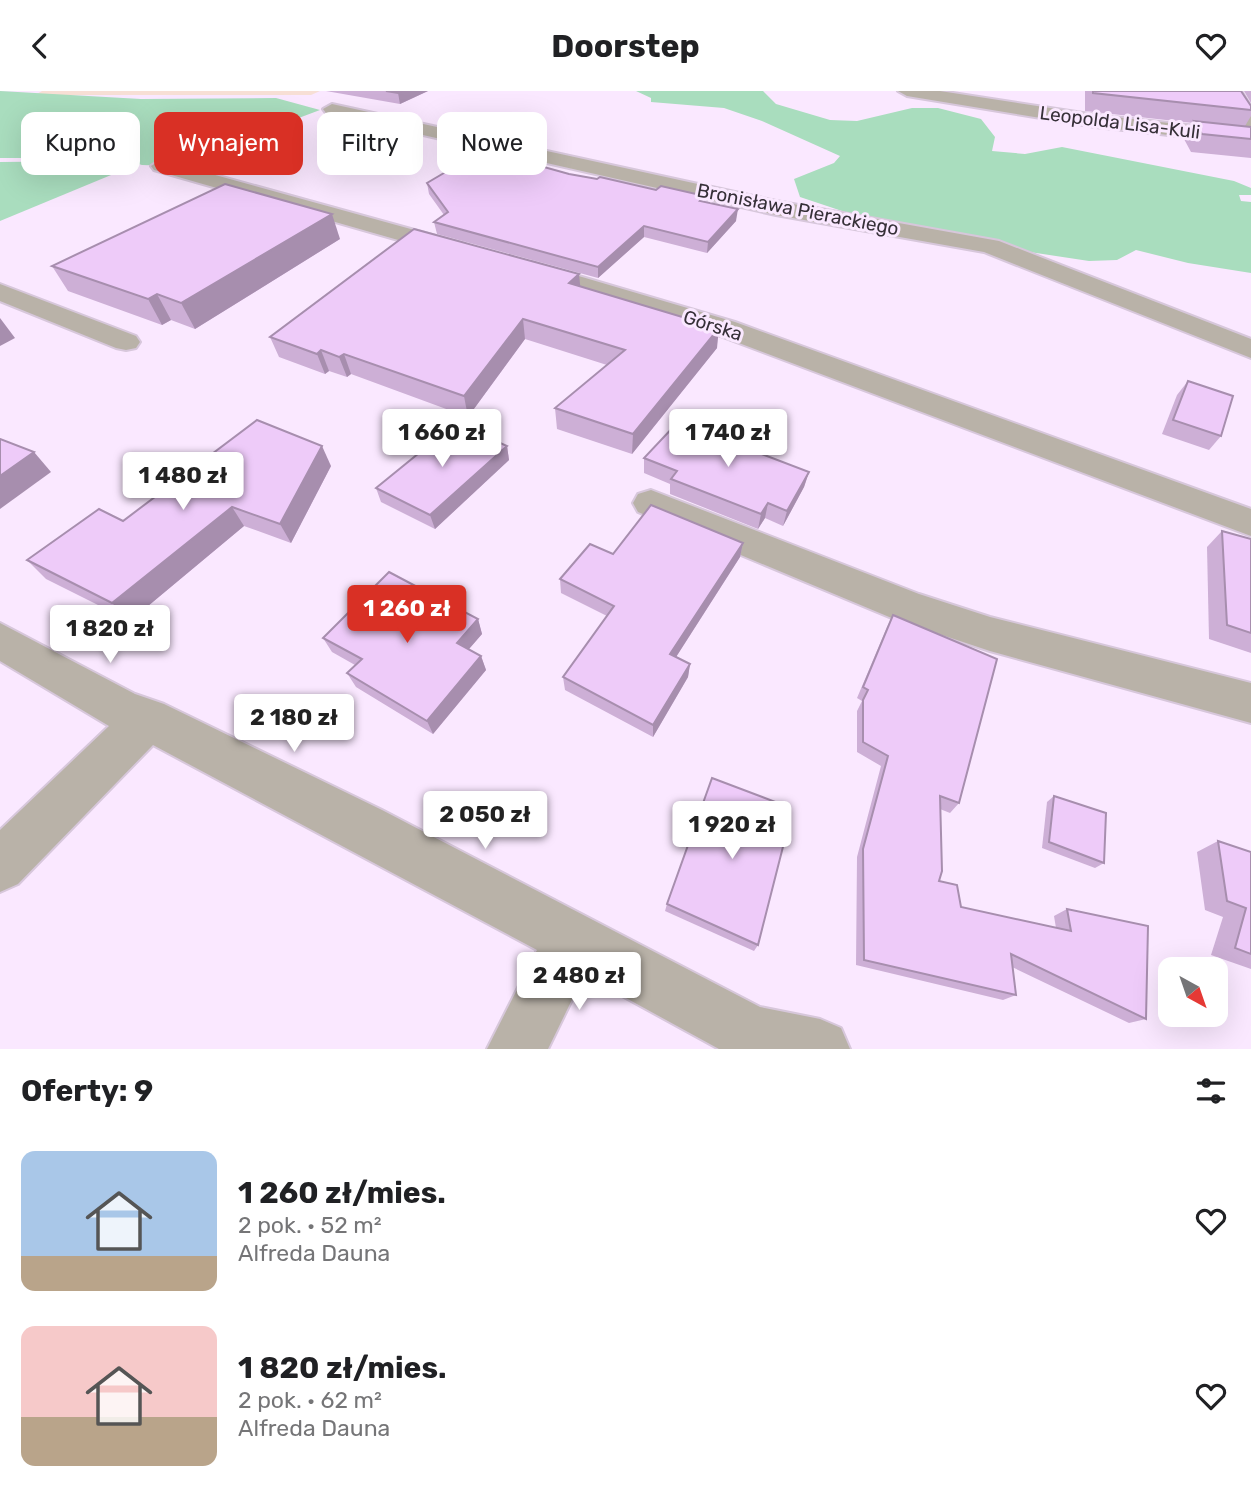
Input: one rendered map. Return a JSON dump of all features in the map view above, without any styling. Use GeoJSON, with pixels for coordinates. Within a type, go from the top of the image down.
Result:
{"type":"FeatureCollection","features":[{"type":"Feature","properties":{"kind":"street","name":"Leopolda Lisa-Kuli"},"geometry":{"type":"LineString","coordinates":[[907,91],[1096,121],[1251,138]]}},
{"type":"Feature","properties":{"kind":"street"},"geometry":{"type":"LineString","coordinates":[[1232,91],[1251,122]]}},
{"type":"Feature","properties":{"kind":"street","name":"Bronisława Pierackiego"},"geometry":{"type":"LineString","coordinates":[[332,109],[776,208],[990,246],[1251,349]]}},
{"type":"Feature","properties":{"kind":"street"},"geometry":{"type":"LineString","coordinates":[[194,175],[484,257]]}},
{"type":"Feature","properties":{"kind":"street","name":"Górska"},"geometry":{"type":"LineString","coordinates":[[511,265],[725,328],[1251,523]]}},
{"type":"Feature","properties":{"kind":"street"},"geometry":{"type":"LineString","coordinates":[[0,292],[125,342]]}},
{"type":"Feature","properties":{"kind":"street"},"geometry":{"type":"LineString","coordinates":[[651,503],[908,607],[990,634],[1251,703]]}},
{"type":"Feature","properties":{"kind":"street"},"geometry":{"type":"LineString","coordinates":[[0,640],[123,711],[148,719],[364,828],[753,1035],[820,1049]]}},
{"type":"Feature","properties":{"kind":"street"},"geometry":{"type":"LineString","coordinates":[[0,866],[148,719]]}},
{"type":"Feature","properties":{"kind":"street"},"geometry":{"type":"LineString","coordinates":[[517,1049],[572,939]]}},
{"type":"Feature","properties":{"kind":"shaded area"},"geometry":{"type":"Polygon","coordinates":[[[42,91],[320,91],[311,95],[35,95],[42,91]]]}},
{"type":"Feature","properties":{"kind":"green space"},"geometry":{"type":"Polygon","coordinates":[[[0,91],[141,99],[276,98],[320,110],[303,116],[303,112],[154,112],[154,165],[140,164],[140,112],[21,112],[21,158],[0,158],[0,91]]]}},
{"type":"Feature","properties":{"kind":"green space"},"geometry":{"type":"Polygon","coordinates":[[[636,91],[763,91],[776,104],[830,120],[857,121],[912,108],[938,108],[981,119],[995,137],[992,151],[1025,154],[1062,147],[1234,181],[1251,188],[1251,195],[1239,195],[1241,201],[1251,202],[1251,273],[1188,263],[1136,250],[1117,260],[1089,261],[1023,251],[872,221],[800,197],[794,179],[834,163],[840,156],[762,121],[724,108],[651,102],[651,98],[636,91]]]}},
{"type":"Feature","properties":{"kind":"green space"},"geometry":{"type":"Polygon","coordinates":[[[0,162],[21,162],[21,175],[111,175],[0,221],[0,162]]]}},
{"type":"Feature","properties":{"kind":"building"},"geometry":{"type":"Polygon","coordinates":[[[1241,91],[1251,110],[1093,93],[1241,91]]]}},
{"type":"Feature","properties":{"kind":"building"},"geometry":{"type":"Polygon","coordinates":[[[1194,121],[1251,127],[1251,139],[1202,134],[1194,121]]]}},
{"type":"Feature","properties":{"kind":"building"},"geometry":{"type":"Polygon","coordinates":[[[547,168],[656,190],[661,186],[705,196],[700,201],[738,209],[708,242],[644,226],[598,267],[434,222],[448,212],[427,183],[441,175],[547,175],[547,168]]]}},
{"type":"Feature","properties":{"kind":"building"},"geometry":{"type":"Polygon","coordinates":[[[225,184],[332,214],[181,303],[157,294],[148,299],[52,266],[225,184]]]}},
{"type":"Feature","properties":{"kind":"building"},"geometry":{"type":"Polygon","coordinates":[[[414,229],[579,274],[569,283],[719,328],[633,434],[555,408],[625,350],[523,319],[464,396],[344,354],[339,357],[321,350],[317,354],[270,337],[414,229]]]}},
{"type":"Feature","properties":{"kind":"building"},"geometry":{"type":"Polygon","coordinates":[[[1188,381],[1233,396],[1221,436],[1173,420],[1188,381]]]}},
{"type":"Feature","properties":{"kind":"building"},"geometry":{"type":"Polygon","coordinates":[[[257,420],[322,446],[280,524],[232,507],[112,603],[27,560],[99,509],[123,521],[257,420]]]}},
{"type":"Feature","properties":{"kind":"building"},"geometry":{"type":"Polygon","coordinates":[[[678,422],[809,472],[787,511],[768,503],[761,514],[671,479],[677,471],[644,458],[678,422]]]}},
{"type":"Feature","properties":{"kind":"building"},"geometry":{"type":"Polygon","coordinates":[[[456,423],[507,446],[430,515],[376,488],[456,423]]]}},
{"type":"Feature","properties":{"kind":"building"},"geometry":{"type":"Polygon","coordinates":[[[0,439],[34,452],[0,476],[0,439]]]}},
{"type":"Feature","properties":{"kind":"building"},"geometry":{"type":"Polygon","coordinates":[[[651,505],[743,543],[670,654],[690,664],[653,725],[563,677],[614,606],[560,579],[590,544],[613,554],[651,505]]]}},
{"type":"Feature","properties":{"kind":"building"},"geometry":{"type":"Polygon","coordinates":[[[1222,531],[1251,539],[1251,633],[1227,625],[1222,531]]]}},
{"type":"Feature","properties":{"kind":"building"},"geometry":{"type":"Polygon","coordinates":[[[389,572],[478,619],[457,643],[481,656],[427,721],[347,673],[362,659],[323,638],[389,572]]]}},
{"type":"Feature","properties":{"kind":"building"},"geometry":{"type":"Polygon","coordinates":[[[893,615],[997,659],[959,803],[940,796],[942,871],[939,881],[957,885],[961,907],[1071,931],[1067,909],[1148,926],[1146,1019],[1011,954],[1016,995],[864,960],[863,849],[888,756],[863,742],[863,700],[868,690],[863,687],[893,615]]]}},
{"type":"Feature","properties":{"kind":"building"},"geometry":{"type":"Polygon","coordinates":[[[712,778],[786,806],[780,828],[787,831],[758,945],[667,904],[712,778]]]}},
{"type":"Feature","properties":{"kind":"building"},"geometry":{"type":"Polygon","coordinates":[[[1054,796],[1106,813],[1104,863],[1049,842],[1054,796]]]}},
{"type":"Feature","properties":{"kind":"building"},"geometry":{"type":"Polygon","coordinates":[[[1218,841],[1251,852],[1251,954],[1235,948],[1246,908],[1227,901],[1218,841]]]}}]}
